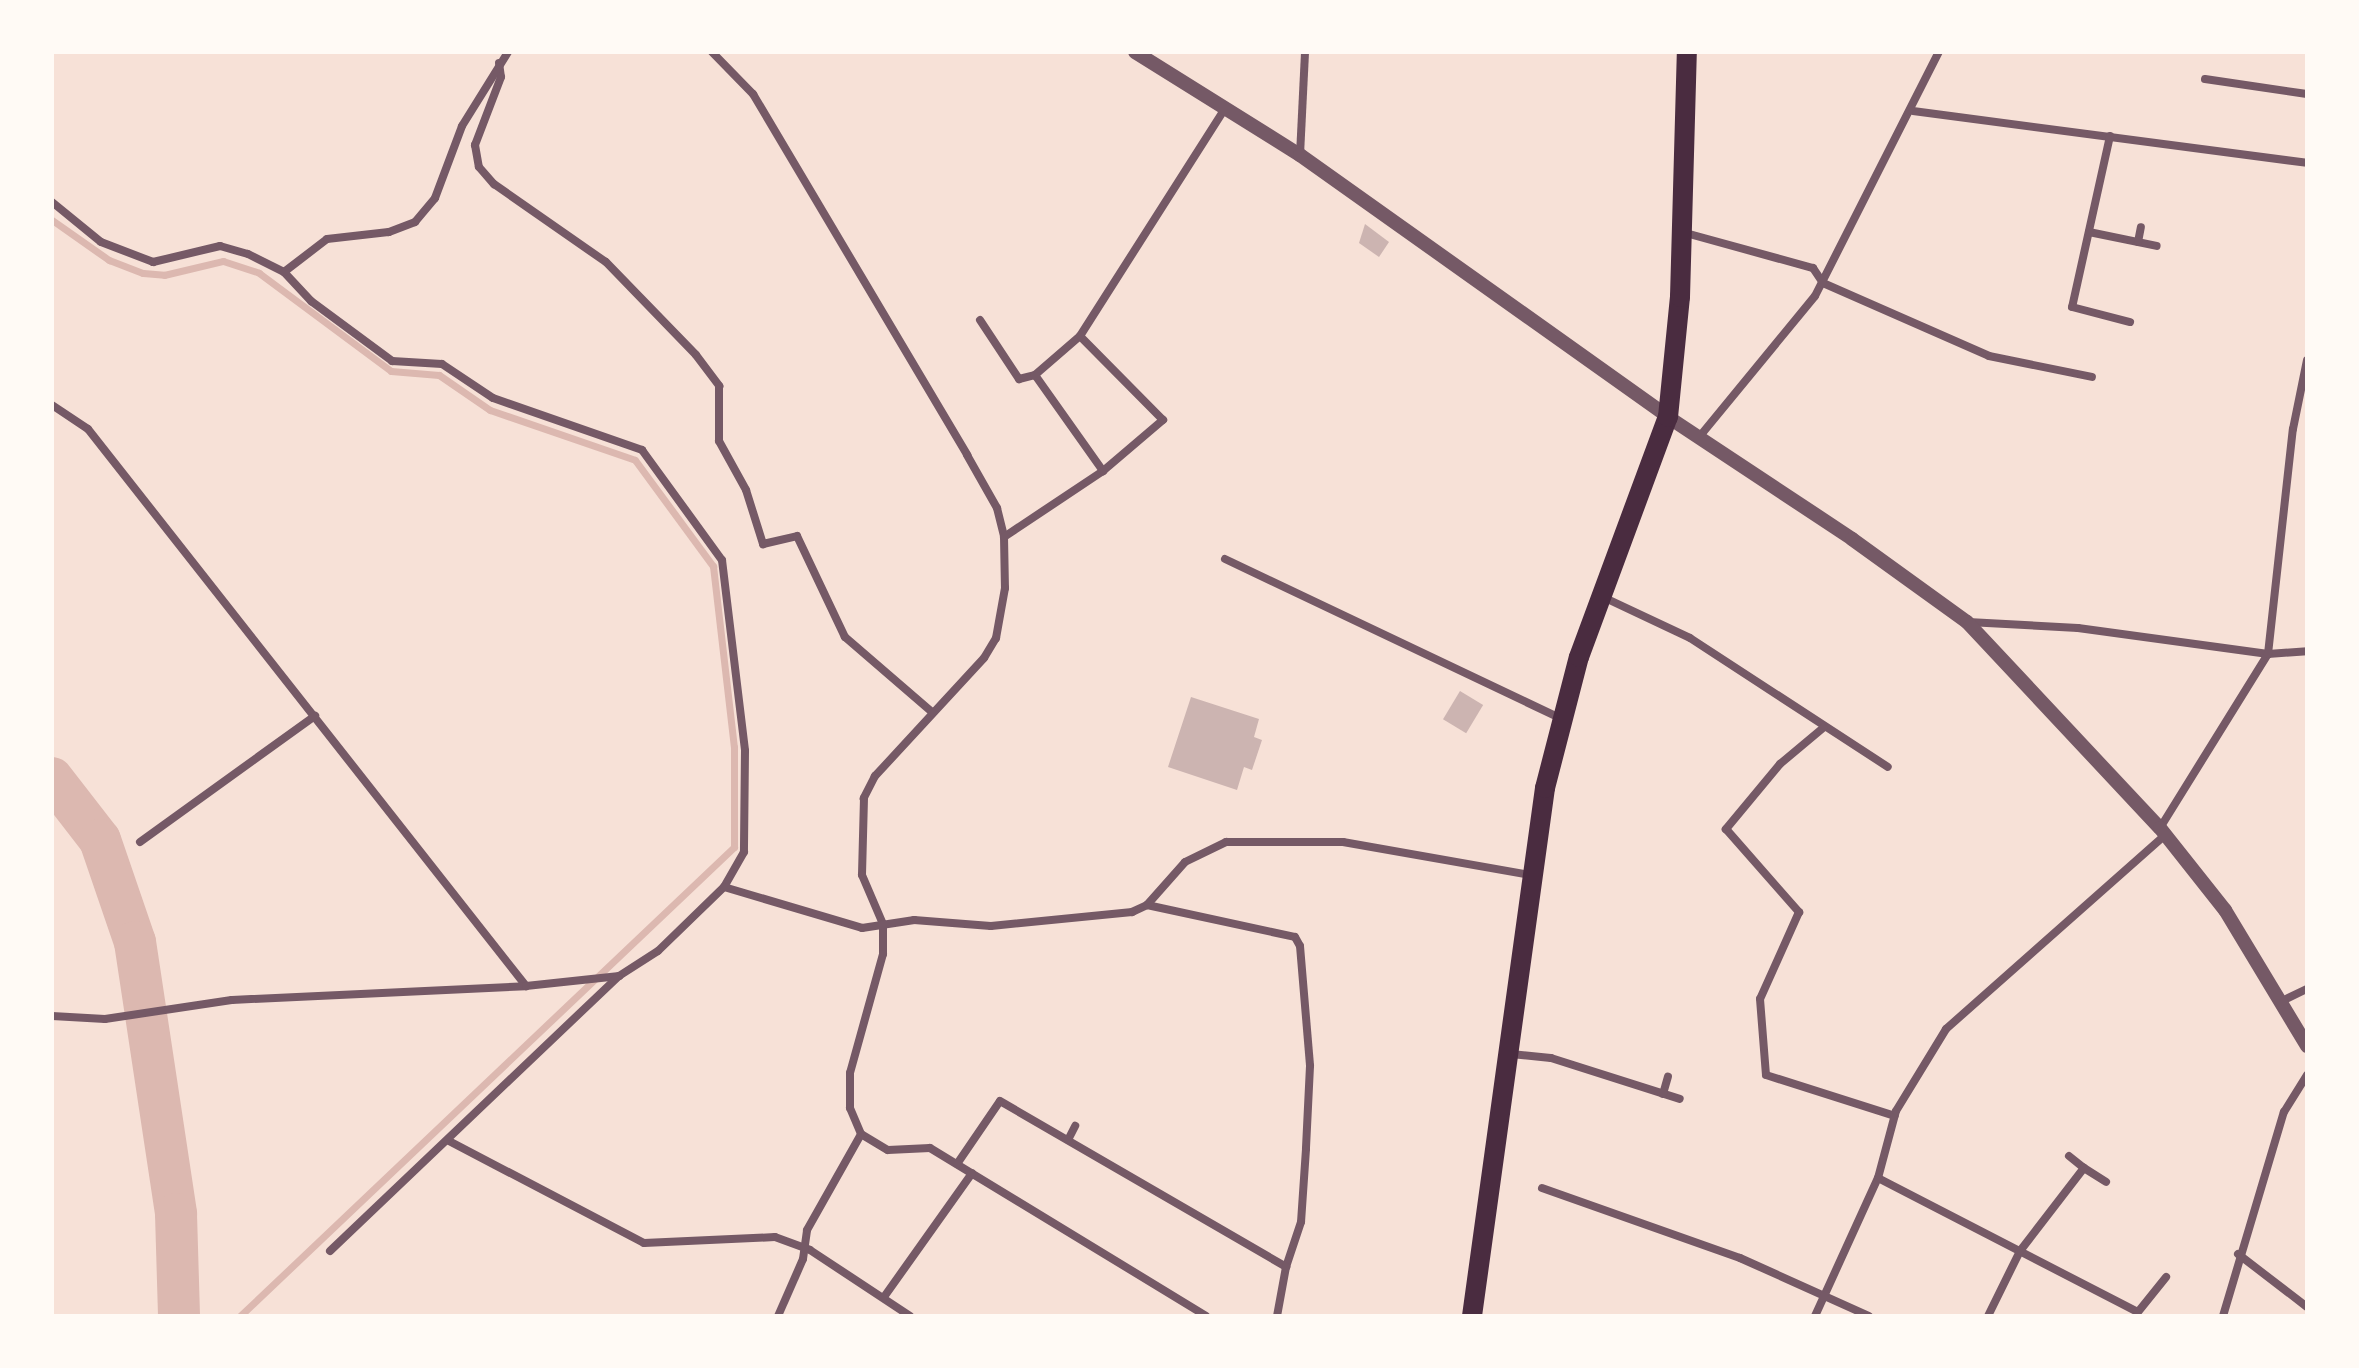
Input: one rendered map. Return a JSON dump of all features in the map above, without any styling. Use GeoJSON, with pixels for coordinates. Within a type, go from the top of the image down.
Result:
{"type":"FeatureCollection","features":[{"type":"Feature","properties":{"kind":"main road"},"geometry":{"type":"LineString","coordinates":[[1472,1316],[1530,875],[1561,718],[1668,417],[1682,232],[1687,52]]}},
{"type":"Feature","properties":{"kind":"street"},"geometry":{"type":"LineString","coordinates":[[284,272],[327,239],[389,232],[415,222],[435,198],[462,126],[508,52]]}},
{"type":"Feature","properties":{"kind":"street"},"geometry":{"type":"LineString","coordinates":[[712,52],[753,94],[967,455],[997,508],[1004,537],[1005,588],[996,638],[875,776],[864,798],[862,875],[883,924],[883,954],[850,1073],[850,1108],[861,1134],[888,1150],[930,1148],[1206,1316]]}},
{"type":"Feature","properties":{"kind":"street"},"geometry":{"type":"LineString","coordinates":[[1135,52],[1227,106],[1300,155],[1668,417],[1700,436],[1967,622],[2162,832],[2225,910],[2307,1046]]}},
{"type":"Feature","properties":{"kind":"street"},"geometry":{"type":"LineString","coordinates":[[1300,155],[1305,52]]}},
{"type":"Feature","properties":{"kind":"street"},"geometry":{"type":"LineString","coordinates":[[1700,436],[1823,283],[1913,111],[1939,52]]}},
{"type":"Feature","properties":{"kind":"street"},"geometry":{"type":"LineString","coordinates":[[499,63],[501,77],[475,145],[479,167],[494,184],[606,262],[696,355],[719,386],[719,441],[746,490],[763,544],[797,536],[845,637],[933,713]]}},
{"type":"Feature","properties":{"kind":"street"},"geometry":{"type":"LineString","coordinates":[[2205,79],[2307,94]]}},
{"type":"Feature","properties":{"kind":"street"},"geometry":{"type":"LineString","coordinates":[[980,320],[1019,379],[1035,375],[1080,336],[1227,106]]}},
{"type":"Feature","properties":{"kind":"street"},"geometry":{"type":"LineString","coordinates":[[1913,111],[2307,163]]}},
{"type":"Feature","properties":{"kind":"street"},"geometry":{"type":"LineString","coordinates":[[2110,136],[2072,307],[2130,322]]}},
{"type":"Feature","properties":{"kind":"street"},"geometry":{"type":"LineString","coordinates":[[52,202],[101,242],[141,258],[165,261],[220,246],[284,272],[311,301],[392,361],[442,364],[493,398],[642,450],[722,560],[745,751],[744,852],[724,887],[658,951],[619,976],[330,1251]]}},
{"type":"Feature","properties":{"kind":"street"},"geometry":{"type":"LineString","coordinates":[[2138,242],[2141,227]]}},
{"type":"Feature","properties":{"kind":"street"},"geometry":{"type":"LineString","coordinates":[[1682,232],[1813,268],[1823,283],[1989,356],[2092,377]]}},
{"type":"Feature","properties":{"kind":"street"},"geometry":{"type":"LineString","coordinates":[[2089,232],[2157,246]]}},
{"type":"Feature","properties":{"kind":"street"},"geometry":{"type":"LineString","coordinates":[[2107,330],[2110,317]]}},
{"type":"Feature","properties":{"kind":"street"},"geometry":{"type":"LineString","coordinates":[[1004,537],[1103,471],[1163,420],[1080,336]]}},
{"type":"Feature","properties":{"kind":"street"},"geometry":{"type":"LineString","coordinates":[[1815,1316],[1878,1178],[1895,1116],[1946,1029],[2162,832],[2268,654],[2293,429],[2307,360]]}},
{"type":"Feature","properties":{"kind":"street"},"geometry":{"type":"LineString","coordinates":[[1035,375],[1103,471]]}},
{"type":"Feature","properties":{"kind":"street"},"geometry":{"type":"LineString","coordinates":[[52,405],[88,429],[526,986]]}},
{"type":"Feature","properties":{"kind":"street"},"geometry":{"type":"LineString","coordinates":[[1225,559],[1561,718]]}},
{"type":"Feature","properties":{"kind":"street"},"geometry":{"type":"LineString","coordinates":[[1602,596],[1690,638],[1823,728]]}},
{"type":"Feature","properties":{"kind":"street"},"geometry":{"type":"LineString","coordinates":[[1967,622],[2078,628],[2268,654],[2307,651]]}},
{"type":"Feature","properties":{"kind":"street"},"geometry":{"type":"LineString","coordinates":[[140,842],[315,716]]}},
{"type":"Feature","properties":{"kind":"street"},"geometry":{"type":"LineString","coordinates":[[1888,767],[1832,726],[1823,728],[1780,764],[1726,829],[1799,912],[1760,999],[1766,1075],[1895,1116]]}},
{"type":"Feature","properties":{"kind":"street"},"geometry":{"type":"LineString","coordinates":[[724,887],[862,928],[914,920],[991,926],[1132,912],[1147,905],[1185,862],[1226,842],[1343,842],[1530,875]]}},
{"type":"Feature","properties":{"kind":"street"},"geometry":{"type":"LineString","coordinates":[[1147,905],[1295,937],[1300,946],[1310,1066],[1306,1149],[1301,1165],[1301,1222],[1286,1267],[1277,1316]]}},
{"type":"Feature","properties":{"kind":"street"},"geometry":{"type":"LineString","coordinates":[[52,1016],[105,1019],[173,1007],[526,986],[619,976]]}},
{"type":"Feature","properties":{"kind":"street"},"geometry":{"type":"LineString","coordinates":[[2282,1001],[2307,989]]}},
{"type":"Feature","properties":{"kind":"street"},"geometry":{"type":"LineString","coordinates":[[1506,1053],[1551,1058],[1680,1099]]}},
{"type":"Feature","properties":{"kind":"street"},"geometry":{"type":"LineString","coordinates":[[2223,1316],[2238,1254],[2284,1112],[2307,1075]]}},
{"type":"Feature","properties":{"kind":"street"},"geometry":{"type":"LineString","coordinates":[[1663,1094],[1668,1077]]}},
{"type":"Feature","properties":{"kind":"street"},"geometry":{"type":"LineString","coordinates":[[957,1164],[1000,1101],[1286,1267]]}},
{"type":"Feature","properties":{"kind":"street"},"geometry":{"type":"LineString","coordinates":[[1068,1140],[1075,1126]]}},
{"type":"Feature","properties":{"kind":"street"},"geometry":{"type":"LineString","coordinates":[[778,1316],[807,1230],[861,1134]]}},
{"type":"Feature","properties":{"kind":"street"},"geometry":{"type":"LineString","coordinates":[[449,1141],[644,1243],[775,1237],[803,1248],[910,1316]]}},
{"type":"Feature","properties":{"kind":"street"},"geometry":{"type":"LineString","coordinates":[[2069,1156],[2106,1182]]}},
{"type":"Feature","properties":{"kind":"street"},"geometry":{"type":"LineString","coordinates":[[1988,1316],[2020,1251],[2084,1168]]}},
{"type":"Feature","properties":{"kind":"street"},"geometry":{"type":"LineString","coordinates":[[884,1297],[972,1173]]}},
{"type":"Feature","properties":{"kind":"street"},"geometry":{"type":"LineString","coordinates":[[1878,1178],[2138,1312],[2166,1277]]}},
{"type":"Feature","properties":{"kind":"street"},"geometry":{"type":"LineString","coordinates":[[1542,1188],[1740,1258],[1869,1316]]}},
{"type":"Feature","properties":{"kind":"street"},"geometry":{"type":"LineString","coordinates":[[2238,1254],[2307,1307]]}},
{"type":"Feature","properties":{"kind":"building"},"geometry":{"type":"Polygon","coordinates":[[[1365,224],[1389,242],[1379,257],[1359,243],[1365,224]]]}},
{"type":"Feature","properties":{"kind":"building"},"geometry":{"type":"Polygon","coordinates":[[[1460,691],[1483,705],[1466,733],[1443,719],[1460,691]]]}},
{"type":"Feature","properties":{"kind":"building"},"geometry":{"type":"Polygon","coordinates":[[[1191,697],[1259,719],[1254,737],[1262,740],[1252,770],[1244,767],[1237,790],[1168,767],[1191,697]]]}},
{"type":"Feature","properties":{"kind":"waterway"},"geometry":{"type":"LineString","coordinates":[[52,220],[109,260],[143,273],[164,275],[223,261],[259,273],[391,371],[439,375],[490,410],[635,460],[713,566],[734,747],[734,847],[240,1316]]}},
{"type":"Feature","properties":{"kind":"waterway"},"geometry":{"type":"LineString","coordinates":[[52,778],[100,840],[135,942],[176,1214],[179,1316]]}}]}
